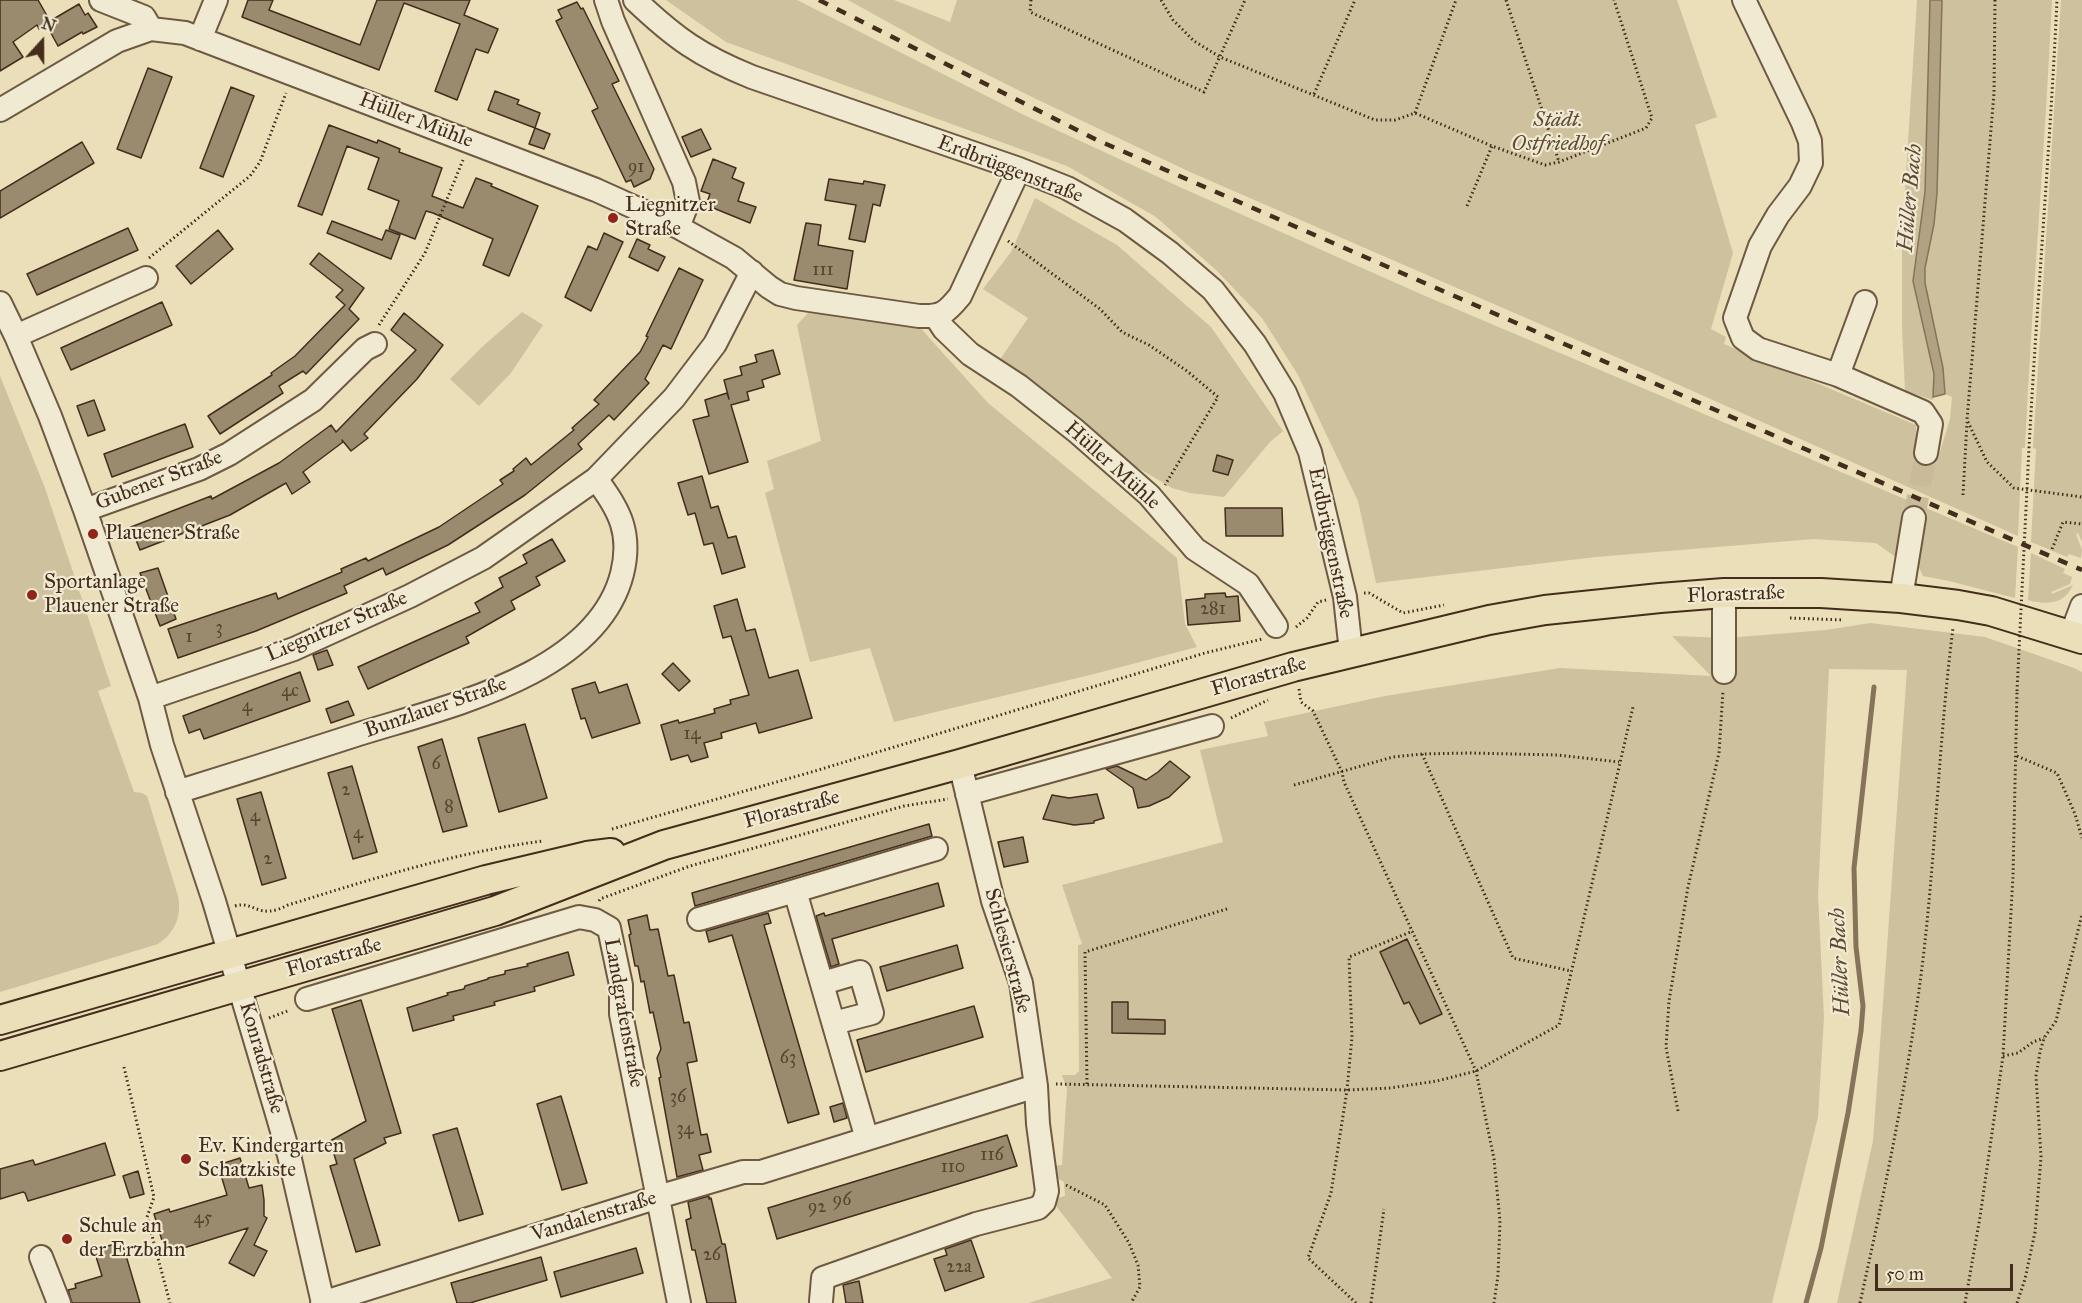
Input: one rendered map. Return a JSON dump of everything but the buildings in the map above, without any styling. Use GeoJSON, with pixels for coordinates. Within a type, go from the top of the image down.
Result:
{"type":"FeatureCollection","features":[{"type":"Feature","properties":{"kind":"main road","name":"Florastraße"},"geometry":{"type":"LineString","coordinates":[[0,1056],[495,911],[664,845],[960,764],[1300,681],[1351,652],[1489,620],[1599,603],[1724,593],[1869,595],[1991,611],[2077,637]]}},
{"type":"Feature","properties":{"kind":"main road","name":"Florastraße"},"geometry":{"type":"LineString","coordinates":[[0,1020],[486,880],[587,856],[664,845]]}},
{"type":"Feature","properties":{"kind":"street"},"geometry":{"type":"LineString","coordinates":[[101,0],[144,17],[151,29]]}},
{"type":"Feature","properties":{"kind":"street"},"geometry":{"type":"LineString","coordinates":[[200,39],[216,0]]}},
{"type":"Feature","properties":{"kind":"street","name":"Erdbrüggenstraße"},"geometry":{"type":"LineString","coordinates":[[635,0],[673,35],[720,64],[1067,188],[1125,220],[1170,253],[1213,290],[1256,344],[1285,393],[1310,452],[1345,597],[1351,652]]}},
{"type":"Feature","properties":{"kind":"street"},"geometry":{"type":"LineString","coordinates":[[1744,0],[1803,123],[1810,141],[1811,163],[1800,186],[1778,215],[1760,246],[1735,318],[1743,338],[1758,349],[1838,375],[1923,412],[1931,424],[1926,453]]}},
{"type":"Feature","properties":{"kind":"street"},"geometry":{"type":"LineString","coordinates":[[609,10],[684,182],[688,202],[678,226]]}},
{"type":"Feature","properties":{"kind":"street","name":"Hüller Mühle"},"geometry":{"type":"LineString","coordinates":[[0,110],[117,41],[151,29],[176,32],[200,39],[596,190],[678,226],[734,258],[774,291],[796,298],[936,317],[944,329],[970,354],[1019,386],[1076,430],[1149,495],[1195,549],[1248,584],[1276,626]]}},
{"type":"Feature","properties":{"kind":"street"},"geometry":{"type":"LineString","coordinates":[[936,317],[950,308],[960,296],[1019,169]]}},
{"type":"Feature","properties":{"kind":"street","name":"Liegnitzer Straße"},"geometry":{"type":"LineString","coordinates":[[150,698],[294,649],[410,596],[483,558],[596,479],[674,398],[709,353],[752,272]]}},
{"type":"Feature","properties":{"kind":"street"},"geometry":{"type":"LineString","coordinates":[[16,336],[146,278]]}},
{"type":"Feature","properties":{"kind":"street"},"geometry":{"type":"LineString","coordinates":[[1838,375],[1865,302]]}},
{"type":"Feature","properties":{"kind":"street"},"geometry":{"type":"LineString","coordinates":[[0,303],[50,416],[85,510],[150,698],[177,792],[230,954]]}},
{"type":"Feature","properties":{"kind":"street","name":"Gubener Straße"},"geometry":{"type":"LineString","coordinates":[[85,510],[199,469],[230,454],[313,400],[365,349],[375,344]]}},
{"type":"Feature","properties":{"kind":"street","name":"Bunzlauer Straße"},"geometry":{"type":"LineString","coordinates":[[177,792],[494,691],[558,658],[591,628],[610,606],[620,584],[626,561],[626,540],[622,521],[613,500],[596,479]]}},
{"type":"Feature","properties":{"kind":"street"},"geometry":{"type":"LineString","coordinates":[[1901,598],[1914,518]]}},
{"type":"Feature","properties":{"kind":"street"},"geometry":{"type":"LineString","coordinates":[[1724,593],[1725,672]]}},
{"type":"Feature","properties":{"kind":"street"},"geometry":{"type":"LineString","coordinates":[[2077,637],[2082,606]]}},
{"type":"Feature","properties":{"kind":"street"},"geometry":{"type":"LineString","coordinates":[[968,794],[1212,726]]}},
{"type":"Feature","properties":{"kind":"street","name":"Schlesierstraße"},"geometry":{"type":"LineString","coordinates":[[821,1301],[823,1278],[976,1224],[1038,1208],[1044,1202],[1047,1191],[1038,1124],[1036,1086],[1021,983],[993,901],[960,764]]}},
{"type":"Feature","properties":{"kind":"street"},"geometry":{"type":"LineString","coordinates":[[699,919],[936,849]]}},
{"type":"Feature","properties":{"kind":"street"},"geometry":{"type":"LineString","coordinates":[[795,891],[867,1139]]}},
{"type":"Feature","properties":{"kind":"street","name":"Landgrafenstraße"},"geometry":{"type":"LineString","coordinates":[[307,999],[579,917],[602,924],[621,985],[621,1014],[679,1303]]}},
{"type":"Feature","properties":{"kind":"street","name":"Konradstraße"},"geometry":{"type":"LineString","coordinates":[[230,954],[289,1155],[322,1303]]}},
{"type":"Feature","properties":{"kind":"street"},"geometry":{"type":"LineString","coordinates":[[823,983],[860,972],[872,1013],[834,1023]]}},
{"type":"Feature","properties":{"kind":"street","name":"Vandalenstraße"},"geometry":{"type":"LineString","coordinates":[[322,1303],[658,1197],[743,1172],[761,1172],[1036,1086]]}},
{"type":"Feature","properties":{"kind":"street"},"geometry":{"type":"LineString","coordinates":[[41,1257],[60,1303]]}},
{"type":"Feature","properties":{"kind":"path"},"geometry":{"type":"LineString","coordinates":[[1031,0],[1030,12],[1204,92],[1245,0]]}},
{"type":"Feature","properties":{"kind":"path"},"geometry":{"type":"LineString","coordinates":[[1161,0],[1173,20],[1194,41],[1220,57],[1375,120],[1395,120],[1415,113],[1492,146],[1545,165],[1559,162],[1646,128],[1652,118],[1614,0]]}},
{"type":"Feature","properties":{"kind":"path"},"geometry":{"type":"LineString","coordinates":[[1314,94],[1355,0]]}},
{"type":"Feature","properties":{"kind":"path"},"geometry":{"type":"LineString","coordinates":[[1415,113],[1456,0]]}},
{"type":"Feature","properties":{"kind":"path"},"geometry":{"type":"LineString","coordinates":[[1506,0],[1559,162]]}},
{"type":"Feature","properties":{"kind":"path"},"geometry":{"type":"LineString","coordinates":[[1963,495],[1994,93],[1995,0]]}},
{"type":"Feature","properties":{"kind":"path"},"geometry":{"type":"LineString","coordinates":[[1965,1303],[2003,1056],[2013,876],[2017,691],[2034,345],[2057,0]]}},
{"type":"Feature","properties":{"kind":"path"},"geometry":{"type":"LineString","coordinates":[[146,278],[149,257],[250,176],[260,162],[293,74]]}},
{"type":"Feature","properties":{"kind":"path"},"geometry":{"type":"LineString","coordinates":[[375,344],[377,328],[425,253],[470,142]]}},
{"type":"Feature","properties":{"kind":"path"},"geometry":{"type":"LineString","coordinates":[[1467,206],[1492,146]]}},
{"type":"Feature","properties":{"kind":"path"},"geometry":{"type":"LineString","coordinates":[[992,230],[1100,309],[1122,332],[1149,345],[1187,371],[1218,397],[1163,487],[1149,495]]}},
{"type":"Feature","properties":{"kind":"path"},"geometry":{"type":"LineString","coordinates":[[1967,420],[1987,462],[2014,488],[2082,496]]}},
{"type":"Feature","properties":{"kind":"path"},"geometry":{"type":"LineString","coordinates":[[2052,549],[2063,522],[2082,524]]}},
{"type":"Feature","properties":{"kind":"path"},"geometry":{"type":"LineString","coordinates":[[1860,1303],[1905,1085],[1923,957],[1945,697],[1958,605]]}},
{"type":"Feature","properties":{"kind":"path"},"geometry":{"type":"LineString","coordinates":[[1783,618],[1853,620]]}},
{"type":"Feature","properties":{"kind":"path"},"geometry":{"type":"LineString","coordinates":[[1678,1111],[1666,1047],[1670,1000],[1688,887],[1719,753],[1725,672]]}},
{"type":"Feature","properties":{"kind":"path"},"geometry":{"type":"LineString","coordinates":[[1300,681],[1302,702],[1313,711],[1342,772],[1344,782],[1476,1071],[1494,1159],[1500,1221],[1498,1275],[1494,1303]]}},
{"type":"Feature","properties":{"kind":"path"},"geometry":{"type":"LineString","coordinates":[[1212,726],[1268,700]]}},
{"type":"Feature","properties":{"kind":"path"},"geometry":{"type":"LineString","coordinates":[[1036,1086],[1064,1083],[1347,1090],[1402,1086],[1437,1081],[1476,1071],[1559,1025],[1633,707]]}},
{"type":"Feature","properties":{"kind":"path"},"geometry":{"type":"LineString","coordinates":[[1422,754],[1513,958],[1571,971]]}},
{"type":"Feature","properties":{"kind":"path"},"geometry":{"type":"LineString","coordinates":[[1294,785],[1393,757],[1422,754],[1557,755],[1619,762]]}},
{"type":"Feature","properties":{"kind":"path"},"geometry":{"type":"LineString","coordinates":[[2016,756],[2057,773],[2075,814],[2082,838]]}},
{"type":"Feature","properties":{"kind":"path"},"geometry":{"type":"LineString","coordinates":[[602,924],[600,899],[659,877],[904,806],[968,794]]}},
{"type":"Feature","properties":{"kind":"path"},"geometry":{"type":"LineString","coordinates":[[217,911],[243,903],[264,912],[277,911],[288,905]]}},
{"type":"Feature","properties":{"kind":"path"},"geometry":{"type":"LineString","coordinates":[[1087,1084],[1085,952],[1230,908]]}},
{"type":"Feature","properties":{"kind":"path"},"geometry":{"type":"LineString","coordinates":[[2017,1303],[2025,1279],[2035,1232],[2041,1157],[2036,1076],[2044,1038],[2056,1021],[2082,914]]}},
{"type":"Feature","properties":{"kind":"path"},"geometry":{"type":"LineString","coordinates":[[1356,1303],[1308,1258],[1331,1192],[1347,1090],[1352,1037],[1349,957],[1413,931]]}},
{"type":"Feature","properties":{"kind":"path"},"geometry":{"type":"LineString","coordinates":[[2003,1056],[2018,1053],[2033,1042],[2044,1038]]}},
{"type":"Feature","properties":{"kind":"path"},"geometry":{"type":"LineString","coordinates":[[124,1067],[154,1197],[147,1217],[170,1303]]}},
{"type":"Feature","properties":{"kind":"path"},"geometry":{"type":"LineString","coordinates":[[1045,1177],[1055,1179],[1096,1199],[1105,1205],[1115,1219],[1138,1265],[1140,1287],[1131,1303]]}},
{"type":"Feature","properties":{"kind":"path"},"geometry":{"type":"LineString","coordinates":[[1371,1303],[1384,1209]]}},
{"type":"Feature","properties":{"kind":"green space"},"geometry":{"type":"Polygon","coordinates":[[[666,0],[797,0],[1024,115],[1182,188],[1423,295],[2018,547],[2015,598],[1923,576],[1913,555],[1897,558],[1876,543],[1814,539],[1596,557],[1376,583],[1358,501],[1298,375],[1262,318],[1216,270],[1156,217],[1067,166],[726,42],[666,0]]]}},
{"type":"Feature","properties":{"kind":"green space","name":"Städt. Ostfriedhof"},"geometry":{"type":"Polygon","coordinates":[[[848,0],[894,0],[950,22],[957,0],[1677,0],[1717,117],[1695,125],[1733,253],[1711,329],[1726,337],[1724,344],[1916,425],[1916,449],[1938,458],[1950,419],[1952,397],[1945,394],[1943,368],[1925,283],[1925,268],[1934,224],[1937,193],[1942,0],[2052,0],[2018,536],[1632,364],[1190,172],[942,52],[848,0]]]}},
{"type":"Feature","properties":{"kind":"green space"},"geometry":{"type":"Polygon","coordinates":[[[1917,0],[1930,0],[1925,192],[1913,281],[1934,374],[1933,400],[1905,391],[1902,327],[1902,238],[1917,0]]]}},
{"type":"Feature","properties":{"kind":"green space"},"geometry":{"type":"Polygon","coordinates":[[[2061,0],[2082,0],[2082,542],[2078,533],[2076,534],[2082,550],[2081,558],[2069,554],[2067,557],[2031,542],[2036,449],[2033,448],[2061,0]]]}},
{"type":"Feature","properties":{"kind":"green space"},"geometry":{"type":"Polygon","coordinates":[[[1035,198],[1117,245],[1211,327],[1283,431],[1270,442],[1224,497],[1190,493],[1172,488],[1128,462],[997,364],[1028,318],[983,289],[1011,252],[1035,198]]]}},
{"type":"Feature","properties":{"kind":"green space"},"geometry":{"type":"Polygon","coordinates":[[[522,312],[543,325],[511,373],[479,406],[450,379],[522,312]]]}},
{"type":"Feature","properties":{"kind":"green space"},"geometry":{"type":"Polygon","coordinates":[[[808,313],[916,323],[988,403],[1177,558],[1185,624],[1197,647],[894,722],[870,648],[810,662],[765,493],[774,489],[767,461],[821,441],[797,325],[808,313]]]}},
{"type":"Feature","properties":{"kind":"green space"},"geometry":{"type":"Polygon","coordinates":[[[0,376],[45,488],[111,686],[98,691],[134,792],[147,796],[178,896],[179,910],[173,929],[158,944],[0,992],[0,376]]]}},
{"type":"Feature","properties":{"kind":"green space"},"geometry":{"type":"Polygon","coordinates":[[[2031,553],[2065,569],[2063,573],[2072,577],[2070,584],[2051,592],[2052,594],[2073,585],[2060,600],[2041,603],[2028,600],[2031,553]]]}},
{"type":"Feature","properties":{"kind":"green space"},"geometry":{"type":"Polygon","coordinates":[[[1870,623],[1985,637],[2082,672],[2082,1303],[1837,1303],[1873,1141],[1907,670],[1829,669],[1818,895],[1824,1017],[1818,1117],[1772,1303],[1028,1303],[1112,1278],[1053,1202],[1054,1199],[1065,1196],[1064,1182],[1057,1178],[1052,1166],[1062,1165],[1067,1089],[1062,1075],[1075,1075],[1079,1071],[1078,945],[1082,944],[1062,885],[1223,842],[1200,750],[1268,736],[1264,722],[1385,696],[1560,668],[1711,676],[1672,636],[1726,638],[1826,630],[1870,623]]]}},
{"type":"Feature","properties":{"kind":"shaded area"},"geometry":{"type":"Polygon","coordinates":[[[1930,0],[1942,0],[1937,193],[1934,224],[1925,268],[1925,283],[1943,368],[1945,394],[1933,397],[1934,374],[1913,281],[1925,192],[1930,0]]]}},
{"type":"Feature","properties":{"kind":"waterway","name":"Hüller Bach"},"geometry":{"type":"LineString","coordinates":[[1806,1303],[1821,1248],[1848,1113],[1861,1031],[1863,1006],[1856,947],[1854,868],[1874,687]]}},
{"type":"Feature","properties":{"kind":"tunnel"},"geometry":{"type":"LineString","coordinates":[[1914,518],[1926,453]]}},
{"type":"Feature","properties":{"kind":"railway"},"geometry":{"type":"LineString","coordinates":[[819,0],[1097,140],[2082,570]]}},
{"type":"Feature","properties":{"kind":"place","name":"Liegnitzer Straße"},"geometry":{"type":"Point","coordinates":[613,218]}},
{"type":"Feature","properties":{"kind":"place","name":"Plauener Straße"},"geometry":{"type":"Point","coordinates":[93,534]}},
{"type":"Feature","properties":{"kind":"place","name":"Sportanlage Plauener Straße"},"geometry":{"type":"Point","coordinates":[32,595]}},
{"type":"Feature","properties":{"kind":"place","name":"Ev. Kindergarten Schatzkiste"},"geometry":{"type":"Point","coordinates":[186,1159]}},
{"type":"Feature","properties":{"kind":"place","name":"Schule an der Erzbahn"},"geometry":{"type":"Point","coordinates":[67,1239]}}]}
